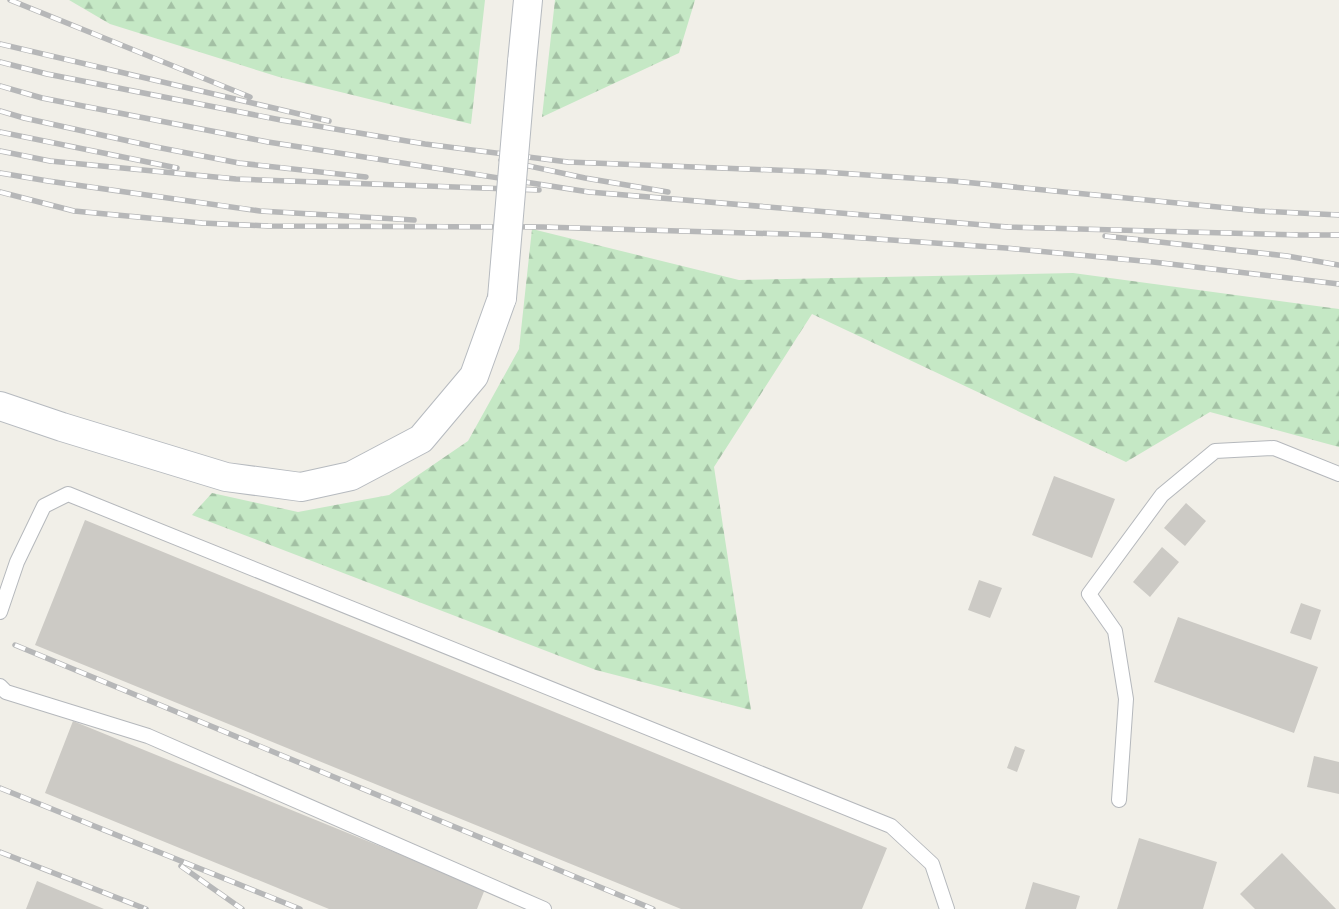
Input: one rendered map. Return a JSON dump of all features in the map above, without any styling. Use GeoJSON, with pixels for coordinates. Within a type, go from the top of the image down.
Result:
{"type":"FeatureCollection","features":[{"type":"Feature","properties":{"kind":"main road"},"geometry":{"type":"LineString","coordinates":[[0,406],[226,477],[301,487],[351,476],[421,439],[474,376],[502,298],[528,0]]}},
{"type":"Feature","properties":{"kind":"lane"},"geometry":{"type":"LineString","coordinates":[[1119,800],[1126,699],[1115,631],[1089,594],[1162,495],[1215,451],[1274,448],[1339,474]]}},
{"type":"Feature","properties":{"kind":"lane"},"geometry":{"type":"LineString","coordinates":[[0,612],[17,562],[44,506],[68,494],[891,826],[932,864],[947,909]]}},
{"type":"Feature","properties":{"kind":"lane"},"geometry":{"type":"LineString","coordinates":[[0,686],[6,692],[148,736],[539,908]]}},
{"type":"Feature","properties":{"kind":"green space"},"geometry":{"type":"Polygon","coordinates":[[[69,0],[485,0],[471,124],[279,77],[110,24],[69,0]]]}},
{"type":"Feature","properties":{"kind":"green space"},"geometry":{"type":"Polygon","coordinates":[[[555,0],[695,0],[679,53],[542,117],[555,0]]]}},
{"type":"Feature","properties":{"kind":"green space"},"geometry":{"type":"Polygon","coordinates":[[[532,229],[739,280],[1073,273],[1339,309],[1339,447],[1210,412],[1126,462],[812,314],[714,467],[751,710],[596,670],[192,515],[212,493],[298,512],[389,495],[468,441],[519,349],[532,229]]]}},
{"type":"Feature","properties":{"kind":"building"},"geometry":{"type":"Polygon","coordinates":[[[1054,476],[1115,499],[1092,558],[1032,535],[1054,476]]]}},
{"type":"Feature","properties":{"kind":"building"},"geometry":{"type":"Polygon","coordinates":[[[1186,503],[1206,521],[1185,546],[1164,528],[1186,503]]]}},
{"type":"Feature","properties":{"kind":"building"},"geometry":{"type":"Polygon","coordinates":[[[85,520],[887,848],[862,909],[681,909],[35,645],[85,520]]]}},
{"type":"Feature","properties":{"kind":"building"},"geometry":{"type":"Polygon","coordinates":[[[1162,547],[1179,562],[1150,597],[1133,582],[1162,547]]]}},
{"type":"Feature","properties":{"kind":"building"},"geometry":{"type":"Polygon","coordinates":[[[979,580],[1002,588],[990,618],[968,610],[979,580]]]}},
{"type":"Feature","properties":{"kind":"building"},"geometry":{"type":"Polygon","coordinates":[[[1301,603],[1321,610],[1311,640],[1290,633],[1301,603]]]}},
{"type":"Feature","properties":{"kind":"building"},"geometry":{"type":"Polygon","coordinates":[[[1178,617],[1318,667],[1294,733],[1154,682],[1178,617]]]}},
{"type":"Feature","properties":{"kind":"building"},"geometry":{"type":"Polygon","coordinates":[[[73,721],[485,889],[477,909],[329,909],[45,793],[73,721]]]}},
{"type":"Feature","properties":{"kind":"building"},"geometry":{"type":"Polygon","coordinates":[[[1015,746],[1025,750],[1017,772],[1007,768],[1015,746]]]}},
{"type":"Feature","properties":{"kind":"building"},"geometry":{"type":"Polygon","coordinates":[[[1314,756],[1339,762],[1339,794],[1307,787],[1314,756]]]}},
{"type":"Feature","properties":{"kind":"building"},"geometry":{"type":"Polygon","coordinates":[[[1139,838],[1217,862],[1203,909],[1117,909],[1139,838]]]}},
{"type":"Feature","properties":{"kind":"building"},"geometry":{"type":"Polygon","coordinates":[[[1282,853],[1336,909],[1255,909],[1240,894],[1282,853]]]}},
{"type":"Feature","properties":{"kind":"building"},"geometry":{"type":"Polygon","coordinates":[[[37,881],[104,909],[26,909],[37,881]]]}},
{"type":"Feature","properties":{"kind":"building"},"geometry":{"type":"Polygon","coordinates":[[[1033,882],[1080,896],[1076,909],[1025,909],[1033,882]]]}},
{"type":"Feature","properties":{"kind":"railway"},"geometry":{"type":"LineString","coordinates":[[10,0],[250,97]]}},
{"type":"Feature","properties":{"kind":"railway"},"geometry":{"type":"LineString","coordinates":[[0,44],[329,121]]}},
{"type":"Feature","properties":{"kind":"railway"},"geometry":{"type":"LineString","coordinates":[[0,62],[47,74],[281,120],[425,144],[568,162],[824,172],[953,181],[1259,211],[1339,215]]}},
{"type":"Feature","properties":{"kind":"railway"},"geometry":{"type":"LineString","coordinates":[[0,86],[42,98],[268,142],[589,192],[1008,227],[1339,235]]}},
{"type":"Feature","properties":{"kind":"railway"},"geometry":{"type":"LineString","coordinates":[[0,111],[156,147],[239,163],[366,177]]}},
{"type":"Feature","properties":{"kind":"railway"},"geometry":{"type":"LineString","coordinates":[[0,132],[177,168]]}},
{"type":"Feature","properties":{"kind":"railway"},"geometry":{"type":"LineString","coordinates":[[0,151],[50,161],[236,179],[539,190]]}},
{"type":"Feature","properties":{"kind":"railway"},"geometry":{"type":"LineString","coordinates":[[501,160],[585,178],[668,192]]}},
{"type":"Feature","properties":{"kind":"railway"},"geometry":{"type":"LineString","coordinates":[[0,173],[260,211],[414,220]]}},
{"type":"Feature","properties":{"kind":"railway"},"geometry":{"type":"LineString","coordinates":[[0,192],[74,211],[202,223],[268,226],[543,227],[820,235],[1006,248],[1153,262],[1339,284]]}},
{"type":"Feature","properties":{"kind":"railway"},"geometry":{"type":"LineString","coordinates":[[1105,236],[1287,256],[1339,265]]}},
{"type":"Feature","properties":{"kind":"railway"},"geometry":{"type":"LineString","coordinates":[[15,645],[653,909]]}},
{"type":"Feature","properties":{"kind":"railway"},"geometry":{"type":"LineString","coordinates":[[0,788],[300,909]]}},
{"type":"Feature","properties":{"kind":"railway"},"geometry":{"type":"LineString","coordinates":[[0,852],[146,909]]}},
{"type":"Feature","properties":{"kind":"railway"},"geometry":{"type":"LineString","coordinates":[[181,866],[242,909]]}}]}
